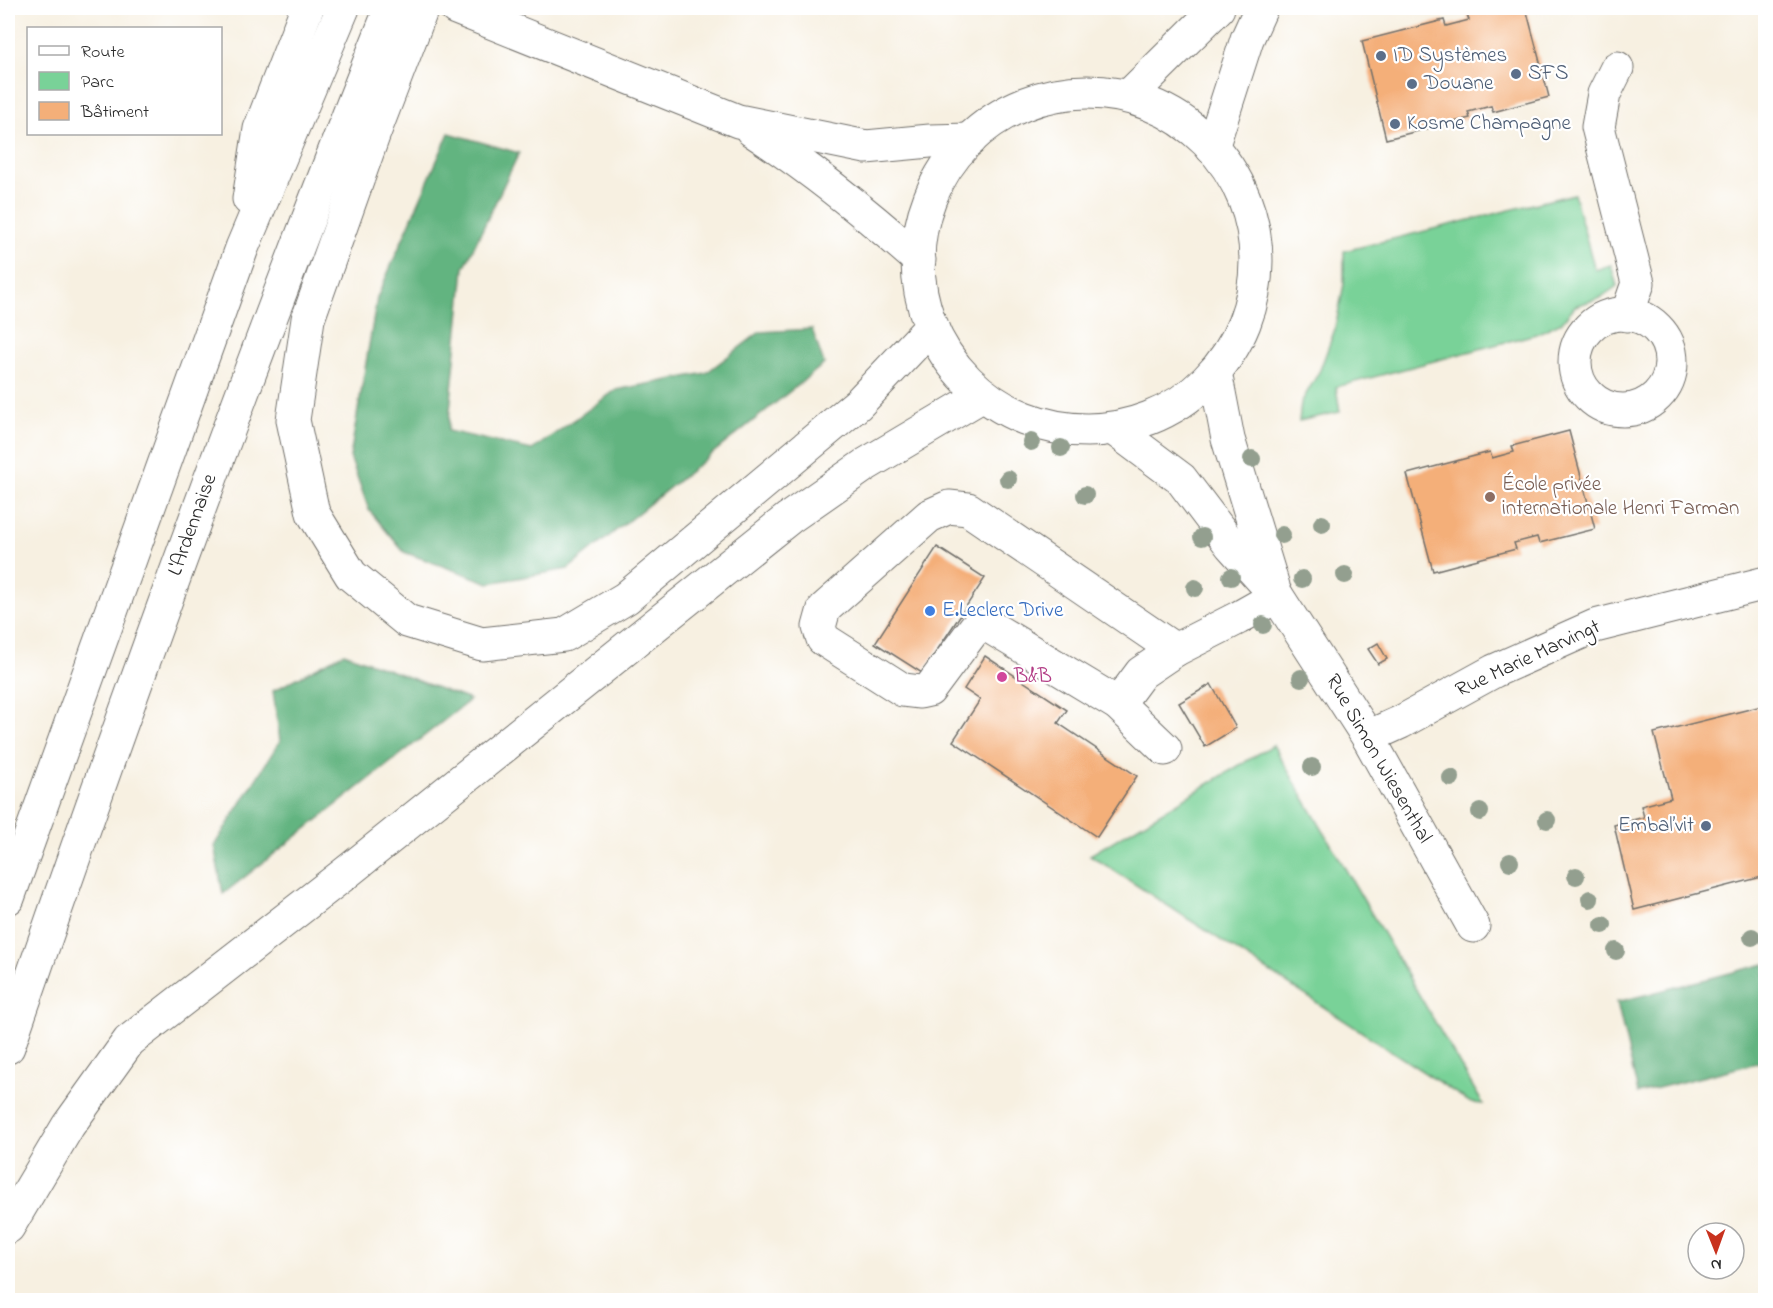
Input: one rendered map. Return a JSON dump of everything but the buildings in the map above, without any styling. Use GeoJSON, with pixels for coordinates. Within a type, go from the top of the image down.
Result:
{"type":"FeatureCollection","features":[{"type":"Feature","properties":{"kind":"main road"},"geometry":{"type":"LineString","coordinates":[[242,248],[261,129],[307,8]]}},
{"type":"Feature","properties":{"kind":"main road"},"geometry":{"type":"LineString","coordinates":[[8,898],[242,248],[343,8]]}},
{"type":"Feature","properties":{"kind":"main road","name":"L'Ardennaise"},"geometry":{"type":"LineString","coordinates":[[8,1047],[230,423],[318,189],[391,8]]}},
{"type":"Feature","properties":{"kind":"main road"},"geometry":{"type":"LineString","coordinates":[[422,8],[374,133],[308,319],[293,420],[313,513],[351,575],[407,621],[482,644],[564,635],[626,598],[858,404],[932,326]]}},
{"type":"Feature","properties":{"kind":"main road"},"geometry":{"type":"LineString","coordinates":[[456,8],[738,121],[866,147],[970,140]]}},
{"type":"Feature","properties":{"kind":"main road"},"geometry":{"type":"LineString","coordinates":[[1130,95],[1218,8]]}},
{"type":"Feature","properties":{"kind":"main road"},"geometry":{"type":"LineString","coordinates":[[1212,148],[1247,39],[1261,8]]}},
{"type":"Feature","properties":{"kind":"main road"},"geometry":{"type":"LineString","coordinates":[[1617,68],[1604,94],[1598,127],[1638,283],[1627,315]]}},
{"type":"Feature","properties":{"kind":"main road"},"geometry":{"type":"LineString","coordinates":[[1064,94],[1130,95],[1192,126],[1234,174],[1255,237],[1253,303],[1224,363],[1174,408],[1114,429],[1045,426],[983,395],[940,348],[918,287],[919,260],[921,218],[950,159],[1000,114],[1064,94]]}},
{"type":"Feature","properties":{"kind":"main road"},"geometry":{"type":"LineString","coordinates":[[738,121],[803,164],[862,210],[919,260]]}},
{"type":"Feature","properties":{"kind":"main road","name":"Rue Simon Wiesenthal"},"geometry":{"type":"LineString","coordinates":[[1215,372],[1228,439],[1277,596]]}},
{"type":"Feature","properties":{"kind":"main road"},"geometry":{"type":"LineString","coordinates":[[8,1227],[68,1126],[129,1041],[347,872],[789,518],[865,465],[983,395]]}},
{"type":"Feature","properties":{"kind":"main road","name":"Rue Simon Wiesenthal"},"geometry":{"type":"LineString","coordinates":[[1114,429],[1180,478],[1231,545],[1277,596],[1368,737],[1473,926]]}},
{"type":"Feature","properties":{"kind":"main road"},"geometry":{"type":"LineString","coordinates":[[1165,749],[1118,704],[987,625],[975,628],[929,690],[920,692],[903,690],[823,639],[819,627],[824,609],[929,516],[949,507],[968,509],[1175,650]]}},
{"type":"Feature","properties":{"kind":"main road","name":"Rue Marie Marvingt"},"geometry":{"type":"LineString","coordinates":[[1368,737],[1401,722],[1494,671],[1595,626],[1766,583]]}},
{"type":"Feature","properties":{"kind":"main road"},"geometry":{"type":"LineString","coordinates":[[1118,704],[1142,674],[1175,650],[1277,596]]}},
{"type":"Feature","properties":{"kind":"green space"},"geometry":{"type":"Polygon","coordinates":[[[449,133],[519,153],[464,268],[448,431],[532,450],[616,390],[706,373],[760,332],[812,329],[824,364],[568,569],[489,583],[404,552],[369,510],[350,457],[377,298],[449,133]]]}},
{"type":"Feature","properties":{"kind":"green space"},"geometry":{"type":"Polygon","coordinates":[[[1574,194],[1595,270],[1611,265],[1617,286],[1600,298],[1575,306],[1562,322],[1536,334],[1336,387],[1340,412],[1299,421],[1301,403],[1320,370],[1335,329],[1344,284],[1344,251],[1574,194]]]}},
{"type":"Feature","properties":{"kind":"green space"},"geometry":{"type":"Polygon","coordinates":[[[344,653],[470,700],[223,894],[214,846],[280,741],[273,691],[344,653]]]}},
{"type":"Feature","properties":{"kind":"green space"},"geometry":{"type":"Polygon","coordinates":[[[1273,745],[1483,1104],[1471,1103],[1090,855],[1273,745]]]}},
{"type":"Feature","properties":{"kind":"green space"},"geometry":{"type":"Polygon","coordinates":[[[1765,964],[1765,1061],[1638,1093],[1617,1002],[1765,964]]]}},
{"type":"Feature","properties":{"kind":"place","name":"ID Systèmes"},"geometry":{"type":"Point","coordinates":[1381,56]}},
{"type":"Feature","properties":{"kind":"place","name":"SFS"},"geometry":{"type":"Point","coordinates":[1516,74]}},
{"type":"Feature","properties":{"kind":"place","name":"Douane"},"geometry":{"type":"Point","coordinates":[1412,84]}},
{"type":"Feature","properties":{"kind":"place","name":"Kosme Champagne"},"geometry":{"type":"Point","coordinates":[1395,124]}},
{"type":"Feature","properties":{"kind":"place","name":"École privée internationale Henri Farman"},"geometry":{"type":"Point","coordinates":[1490,497]}},
{"type":"Feature","properties":{"kind":"place","name":"E.Leclerc Drive"},"geometry":{"type":"Point","coordinates":[930,611]}},
{"type":"Feature","properties":{"kind":"place","name":"B&B"},"geometry":{"type":"Point","coordinates":[1002,677]}},
{"type":"Feature","properties":{"kind":"place","name":"Embal’vit"},"geometry":{"type":"Point","coordinates":[1706,826]}}]}
